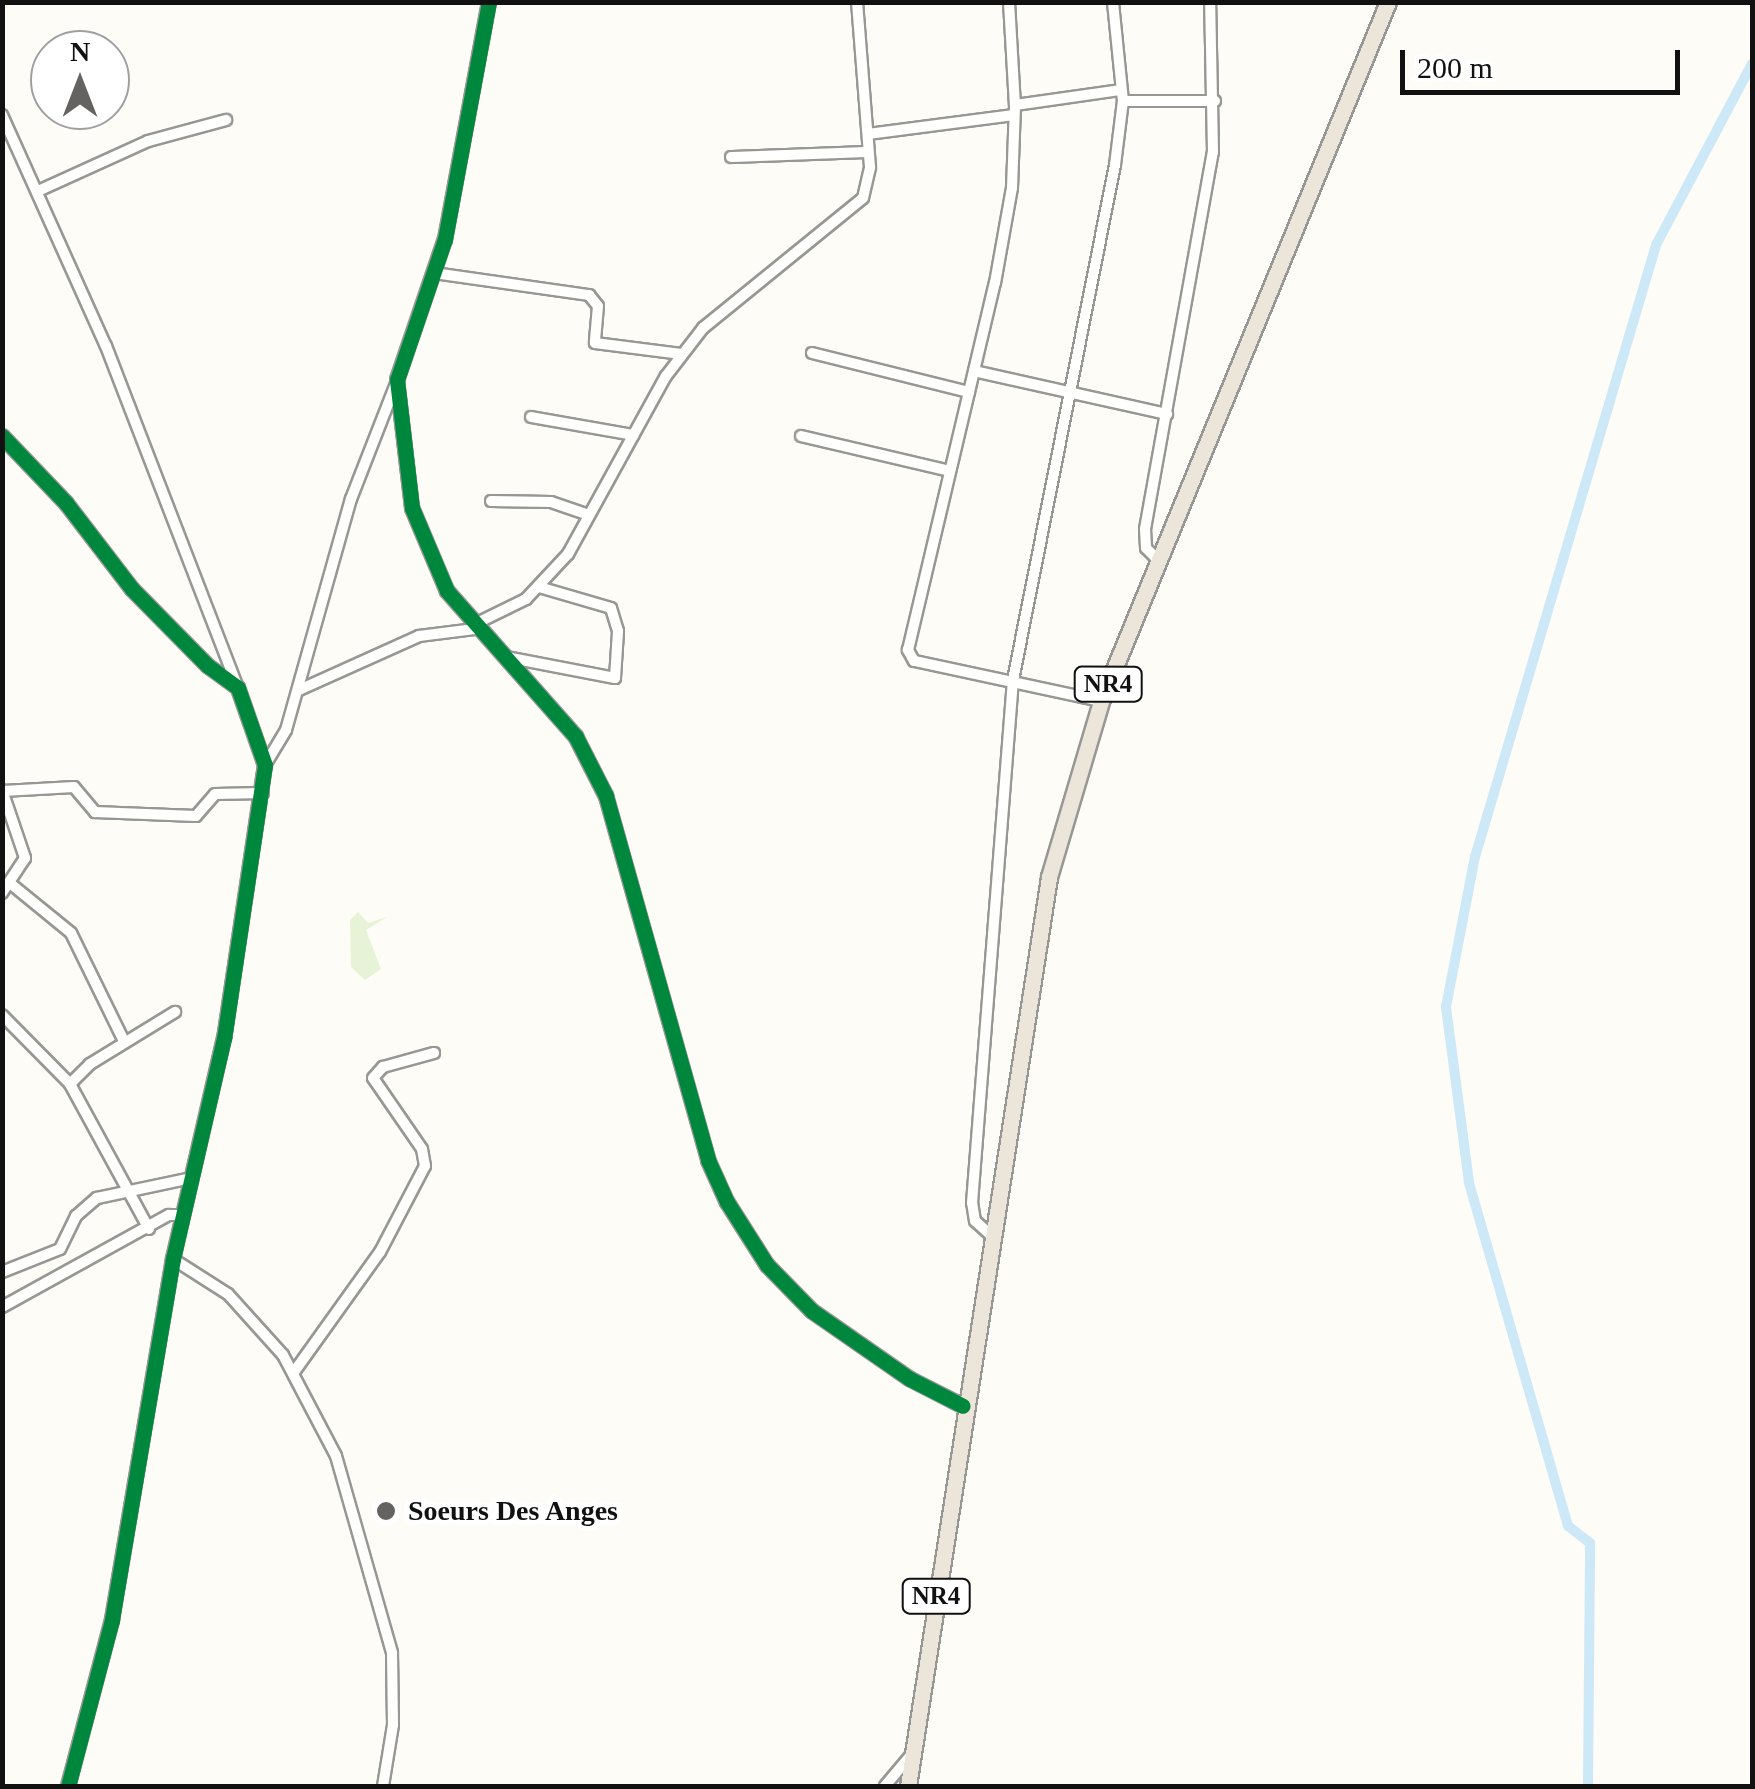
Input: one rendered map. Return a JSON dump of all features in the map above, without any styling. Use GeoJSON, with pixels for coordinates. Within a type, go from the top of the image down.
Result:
{"type":"FeatureCollection","features":[{"type":"Feature","properties":{"kind":"highway","name":"NR4"},"geometry":{"type":"LineString","coordinates":[[908,1786],[963,1406],[1049,877],[1101,701],[1388,2]]}},
{"type":"Feature","properties":{"kind":"street"},"geometry":{"type":"LineString","coordinates":[[68,1786],[106,1652],[173,1259],[224,1038],[265,765],[299,690],[352,499],[434,273],[474,109],[489,2]]}},
{"type":"Feature","properties":{"kind":"street"},"geometry":{"type":"LineString","coordinates":[[299,690],[420,636],[473,627],[540,587],[589,516],[681,354],[717,316],[857,204],[869,184],[857,2]]}},
{"type":"Feature","properties":{"kind":"street"},"geometry":{"type":"LineString","coordinates":[[1009,2],[1014,110],[1012,188],[910,657],[1101,701]]}},
{"type":"Feature","properties":{"kind":"street"},"geometry":{"type":"LineString","coordinates":[[993,1237],[975,1222],[972,1203],[1014,680],[1073,397],[1122,95],[1113,2]]}},
{"type":"Feature","properties":{"kind":"street"},"geometry":{"type":"LineString","coordinates":[[1159,561],[1144,542],[1204,214],[1216,101],[1210,2]]}},
{"type":"Feature","properties":{"kind":"street"},"geometry":{"type":"LineString","coordinates":[[868,134],[1122,95],[1216,101]]}},
{"type":"Feature","properties":{"kind":"street"},"geometry":{"type":"LineString","coordinates":[[2,115],[106,346],[265,765]]}},
{"type":"Feature","properties":{"kind":"street"},"geometry":{"type":"LineString","coordinates":[[38,191],[148,141],[226,120]]}},
{"type":"Feature","properties":{"kind":"street"},"geometry":{"type":"LineString","coordinates":[[731,157],[868,152]]}},
{"type":"Feature","properties":{"kind":"street"},"geometry":{"type":"LineString","coordinates":[[434,273],[589,295],[598,302],[594,343],[681,354]]}},
{"type":"Feature","properties":{"kind":"street"},"geometry":{"type":"LineString","coordinates":[[812,353],[969,392]]}},
{"type":"Feature","properties":{"kind":"street"},"geometry":{"type":"LineString","coordinates":[[974,371],[1073,397],[1167,414]]}},
{"type":"Feature","properties":{"kind":"street"},"geometry":{"type":"LineString","coordinates":[[397,380],[412,508],[431,563],[473,627],[576,737],[606,796],[708,1160],[728,1202],[766,1264],[812,1310],[896,1371],[963,1406]]}},
{"type":"Feature","properties":{"kind":"street"},"geometry":{"type":"LineString","coordinates":[[531,417],[634,435]]}},
{"type":"Feature","properties":{"kind":"street"},"geometry":{"type":"LineString","coordinates":[[2,436],[66,504],[132,588],[208,666],[238,688]]}},
{"type":"Feature","properties":{"kind":"street"},"geometry":{"type":"LineString","coordinates":[[801,436],[950,471]]}},
{"type":"Feature","properties":{"kind":"street"},"geometry":{"type":"LineString","coordinates":[[491,500],[551,502],[589,516]]}},
{"type":"Feature","properties":{"kind":"street"},"geometry":{"type":"LineString","coordinates":[[501,656],[615,678],[618,631],[611,608],[540,587]]}},
{"type":"Feature","properties":{"kind":"street"},"geometry":{"type":"LineString","coordinates":[[124,1040],[72,932],[7,888],[25,858],[3,790],[74,787],[95,812],[196,816],[215,794],[263,793]]}},
{"type":"Feature","properties":{"kind":"street"},"geometry":{"type":"LineString","coordinates":[[70,1084],[124,1040],[175,1012]]}},
{"type":"Feature","properties":{"kind":"street"},"geometry":{"type":"LineString","coordinates":[[2,1016],[70,1084],[149,1229]]}},
{"type":"Feature","properties":{"kind":"street"},"geometry":{"type":"LineString","coordinates":[[294,1372],[380,1252],[425,1166],[422,1149],[373,1078],[383,1067],[434,1053]]}},
{"type":"Feature","properties":{"kind":"street"},"geometry":{"type":"LineString","coordinates":[[2,1272],[60,1249],[85,1206],[129,1189],[191,1178]]}},
{"type":"Feature","properties":{"kind":"street"},"geometry":{"type":"LineString","coordinates":[[2,1307],[169,1215],[182,1215]]}},
{"type":"Feature","properties":{"kind":"street"},"geometry":{"type":"LineString","coordinates":[[173,1259],[228,1294],[294,1372],[336,1456],[371,1559],[392,1653],[393,1725],[383,1786]]}},
{"type":"Feature","properties":{"kind":"street"},"geometry":{"type":"LineString","coordinates":[[885,1786],[912,1754]]}},
{"type":"Feature","properties":{"kind":"green space"},"geometry":{"type":"Polygon","coordinates":[[[358,912],[368,923],[387,917],[366,930],[381,969],[365,980],[351,967],[350,920],[358,912]]]}},
{"type":"Feature","properties":{"kind":"waterway"},"geometry":{"type":"LineString","coordinates":[[1588,1786],[1590,1543],[1568,1526],[1469,1182],[1446,1007],[1475,857],[1656,245],[1752,64]]}},
{"type":"Feature","properties":{"kind":"cycle path"},"geometry":{"type":"LineString","coordinates":[[489,2],[445,239],[397,380],[412,508],[447,591],[576,737],[606,796],[708,1160],[727,1202],[767,1265],[812,1311],[910,1379],[963,1406]]}},
{"type":"Feature","properties":{"kind":"cycle path"},"geometry":{"type":"LineString","coordinates":[[2,436],[66,503],[132,589],[208,666],[238,688],[265,765],[224,1038],[173,1259],[112,1620],[68,1786]]}},
{"type":"Feature","properties":{"kind":"place","name":"Soeurs Des Anges"},"geometry":{"type":"Point","coordinates":[386,1511]}}]}
